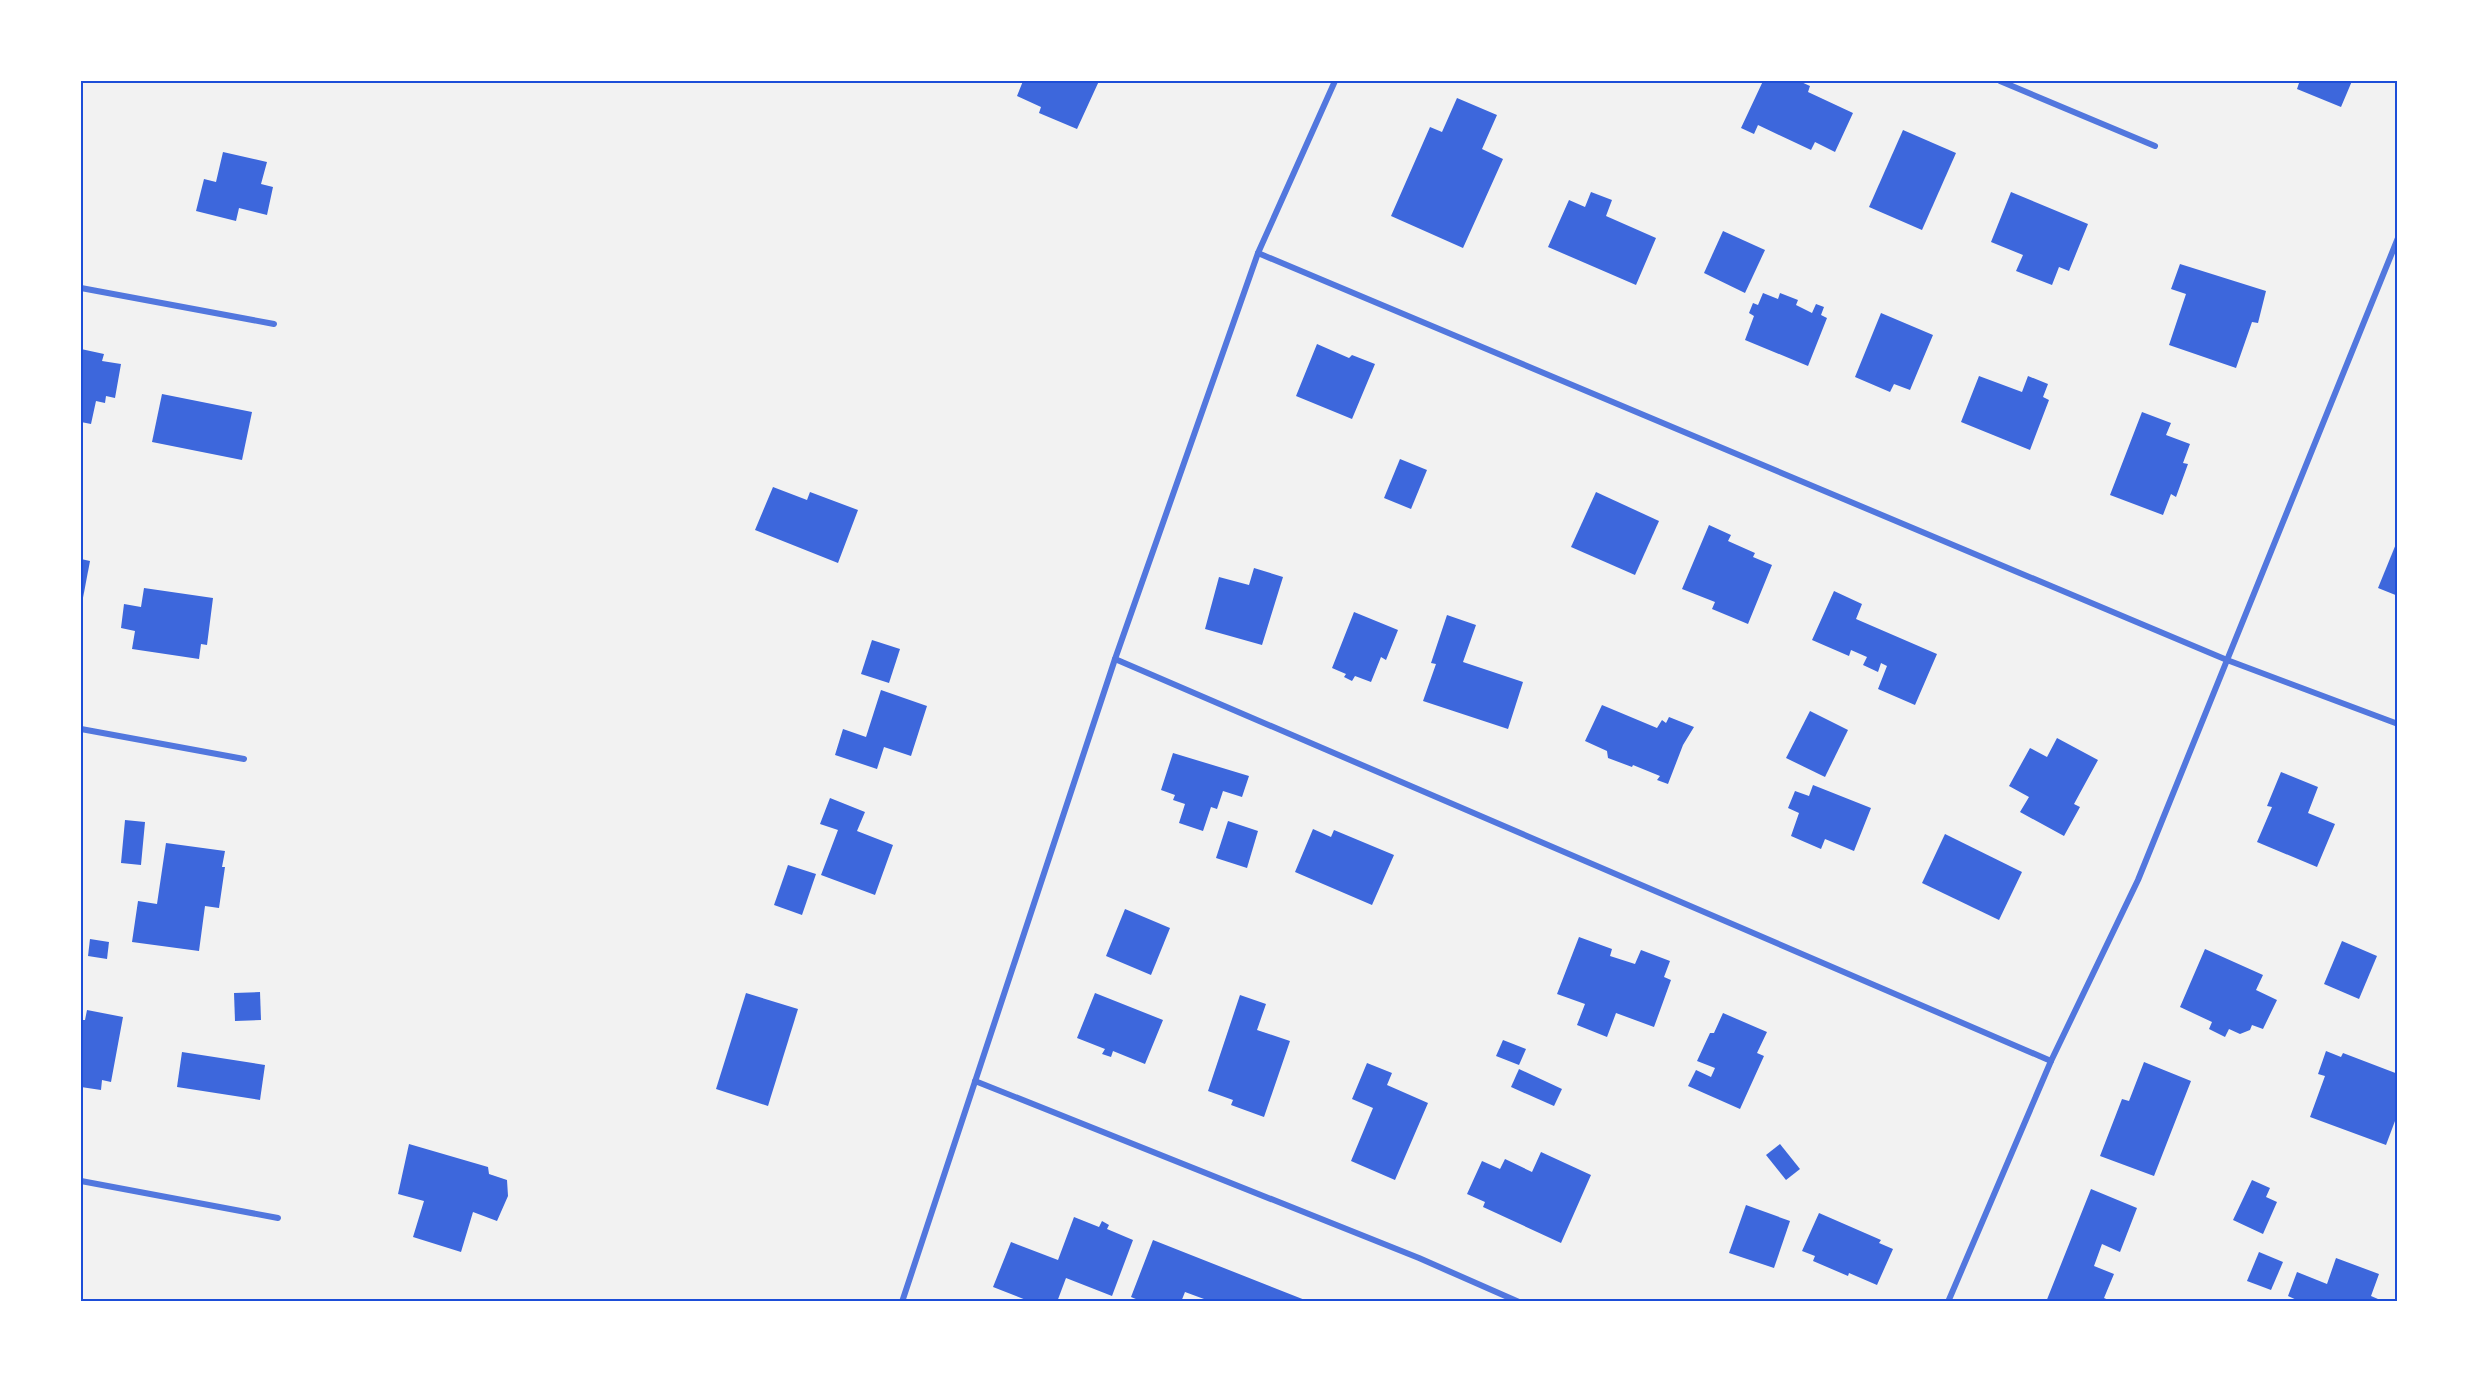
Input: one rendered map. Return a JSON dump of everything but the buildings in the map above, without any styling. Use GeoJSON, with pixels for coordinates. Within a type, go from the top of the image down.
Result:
{"type":"FeatureCollection","features":[{"type":"Feature","properties":{"kind":"street"},"geometry":{"type":"LineString","coordinates":[[902,1302],[1116,659],[1258,253],[1335,81]]}},
{"type":"Feature","properties":{"kind":"street"},"geometry":{"type":"LineString","coordinates":[[2000,81],[2155,146]]}},
{"type":"Feature","properties":{"kind":"street"},"geometry":{"type":"LineString","coordinates":[[1948,1302],[2050,1061],[2138,879],[2398,238]]}},
{"type":"Feature","properties":{"kind":"street"},"geometry":{"type":"LineString","coordinates":[[1258,253],[2227,660],[2398,724]]}},
{"type":"Feature","properties":{"kind":"street"},"geometry":{"type":"LineString","coordinates":[[81,288],[273,324]]}},
{"type":"Feature","properties":{"kind":"street"},"geometry":{"type":"LineString","coordinates":[[1116,659],[2050,1061]]}},
{"type":"Feature","properties":{"kind":"street"},"geometry":{"type":"LineString","coordinates":[[81,729],[244,759]]}},
{"type":"Feature","properties":{"kind":"street"},"geometry":{"type":"LineString","coordinates":[[975,1081],[1419,1258],[1520,1302]]}},
{"type":"Feature","properties":{"kind":"street"},"geometry":{"type":"LineString","coordinates":[[81,1181],[278,1218]]}}]}
